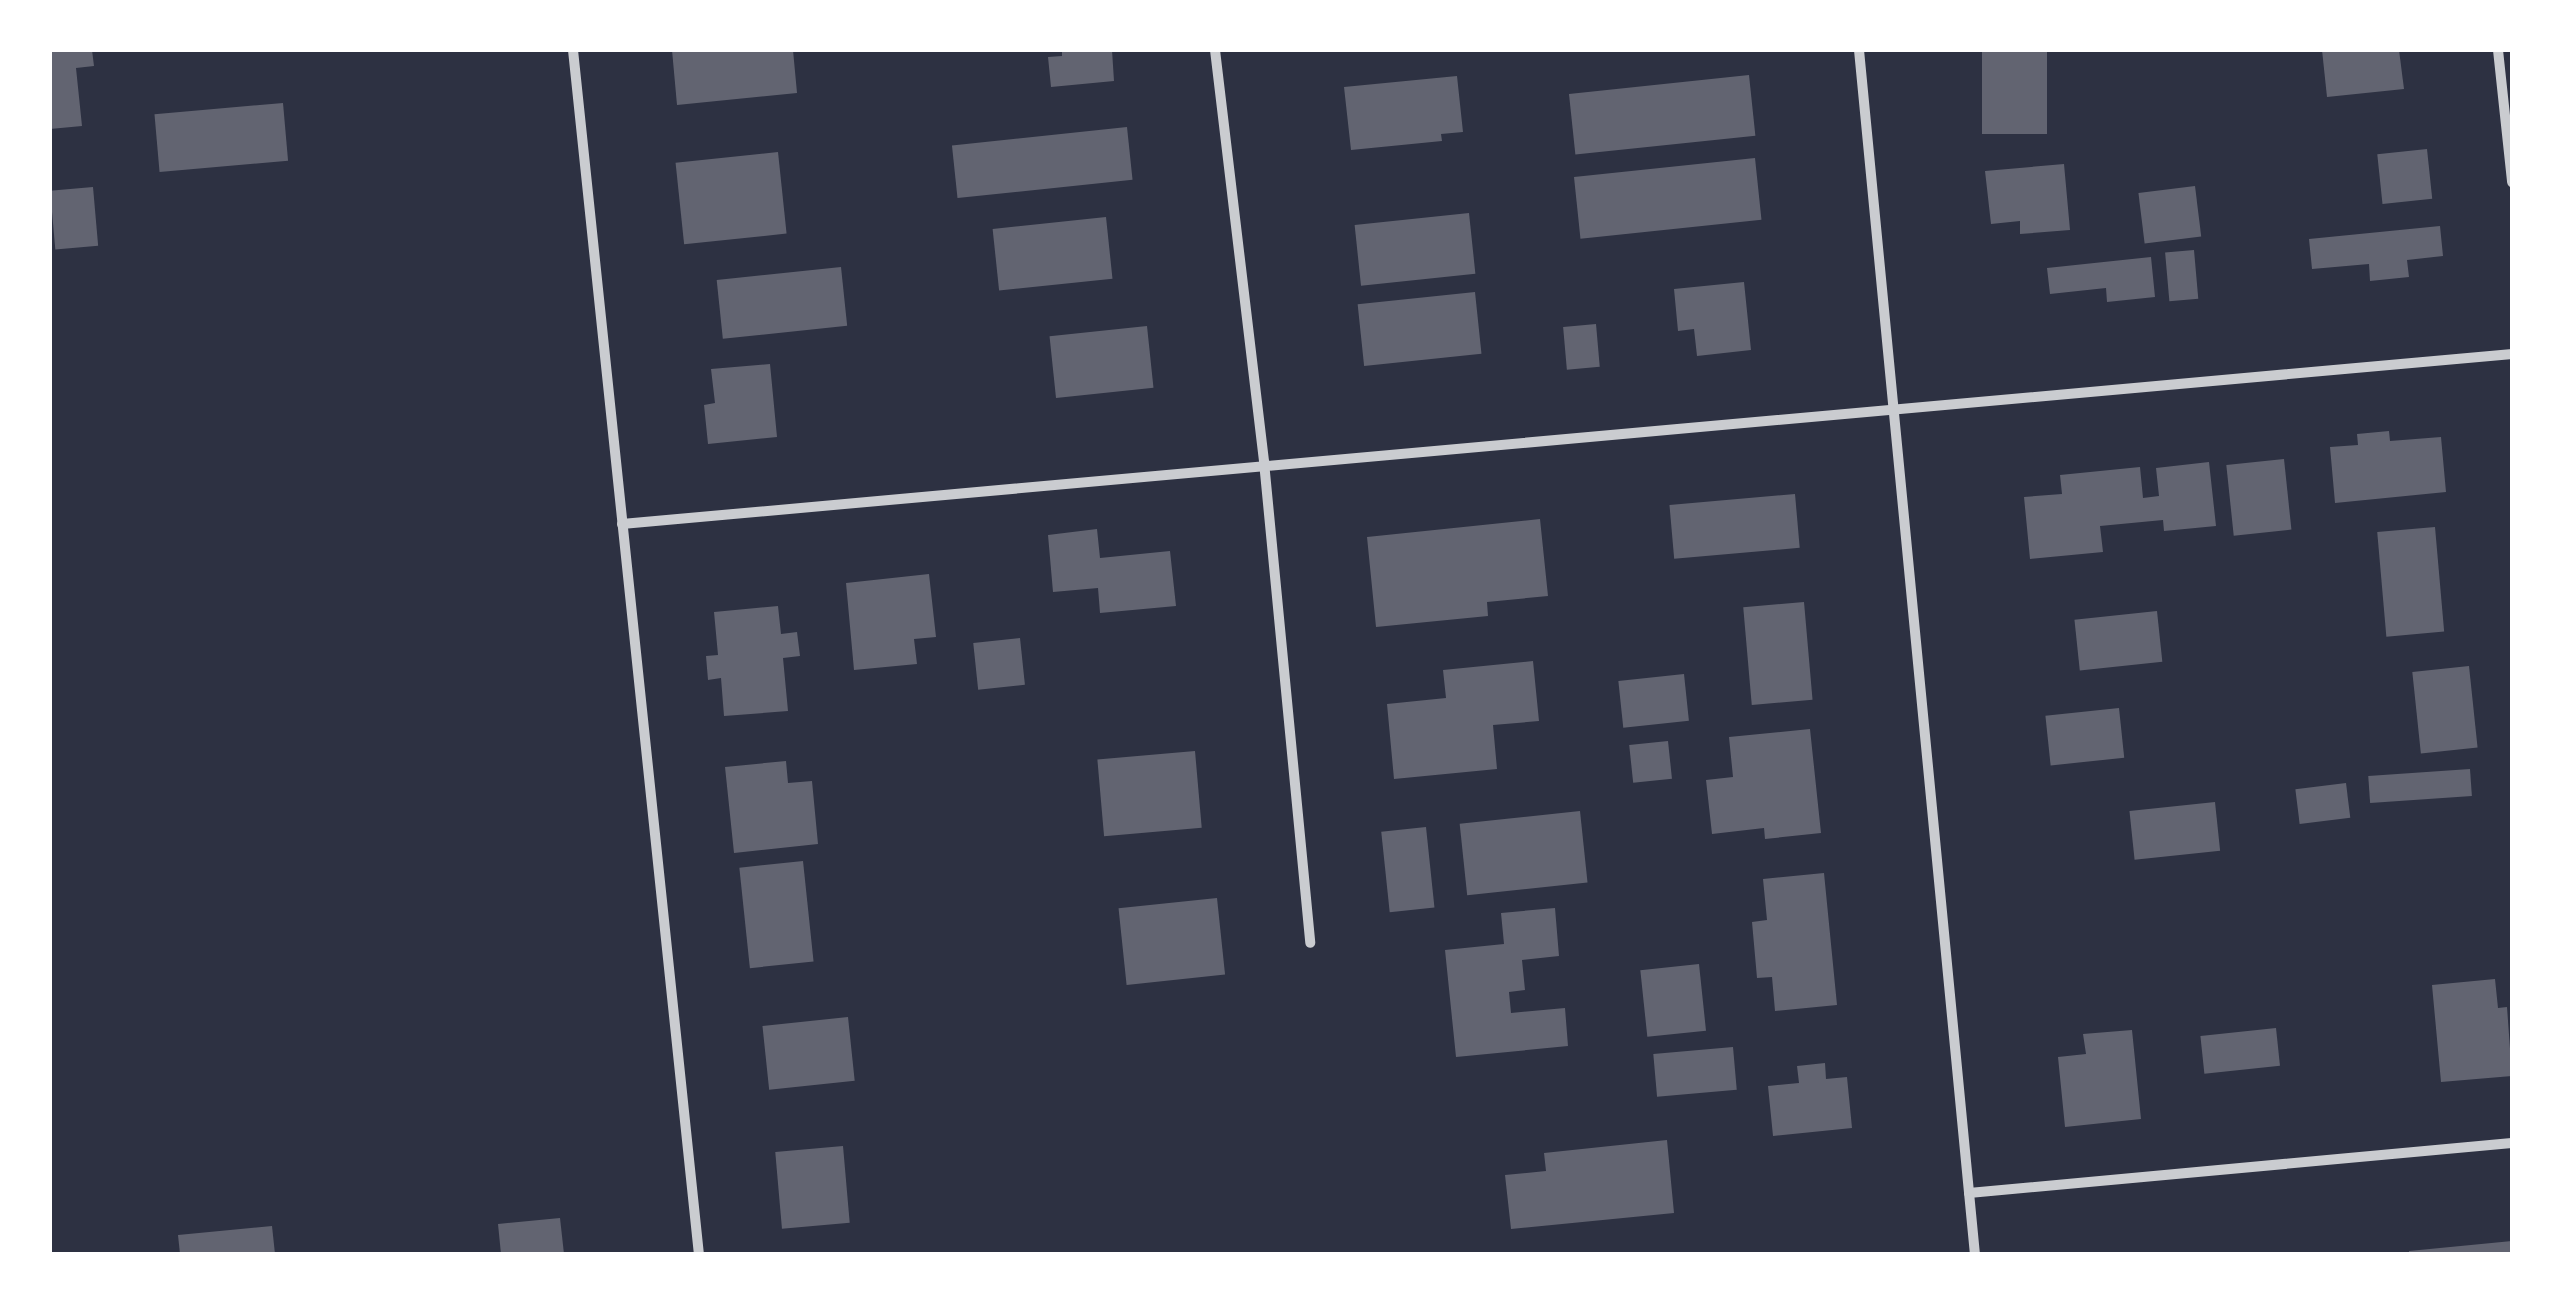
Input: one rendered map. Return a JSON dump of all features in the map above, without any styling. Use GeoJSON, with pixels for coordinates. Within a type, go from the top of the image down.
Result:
{"type":"FeatureCollection","features":[{"type":"Feature","properties":{"kind":"street"},"geometry":{"type":"LineString","coordinates":[[573,50],[699,1254]]}},
{"type":"Feature","properties":{"kind":"street"},"geometry":{"type":"LineString","coordinates":[[1214,50],[1264,462],[1310,944]]}},
{"type":"Feature","properties":{"kind":"street"},"geometry":{"type":"LineString","coordinates":[[1859,50],[1897,406],[1975,1254]]}},
{"type":"Feature","properties":{"kind":"street"},"geometry":{"type":"LineString","coordinates":[[2498,50],[2512,182]]}},
{"type":"Feature","properties":{"kind":"street"},"geometry":{"type":"LineString","coordinates":[[622,524],[1264,462],[2512,354]]}},
{"type":"Feature","properties":{"kind":"street"},"geometry":{"type":"LineString","coordinates":[[1969,1193],[2512,1143]]}},
{"type":"Feature","properties":{"kind":"building"},"geometry":{"type":"Polygon","coordinates":[[[50,50],[92,50],[94,66],[76,68],[82,126],[50,129],[50,50]]]}},
{"type":"Feature","properties":{"kind":"building"},"geometry":{"type":"Polygon","coordinates":[[[672,50],[793,50],[797,93],[677,105],[672,50]]]}},
{"type":"Feature","properties":{"kind":"building"},"geometry":{"type":"Polygon","coordinates":[[[1062,50],[1112,50],[1114,81],[1051,87],[1048,57],[1062,56],[1062,50]]]}},
{"type":"Feature","properties":{"kind":"building"},"geometry":{"type":"Polygon","coordinates":[[[1982,50],[2047,50],[2047,134],[1982,134],[1982,50]]]}},
{"type":"Feature","properties":{"kind":"building"},"geometry":{"type":"Polygon","coordinates":[[[2322,50],[2399,50],[2404,89],[2327,97],[2322,50]]]}},
{"type":"Feature","properties":{"kind":"building"},"geometry":{"type":"Polygon","coordinates":[[[1749,75],[1755,136],[1575,155],[1569,94],[1749,75]]]}},
{"type":"Feature","properties":{"kind":"building"},"geometry":{"type":"Polygon","coordinates":[[[1457,76],[1463,132],[1441,134],[1442,141],[1351,150],[1344,87],[1457,76]]]}},
{"type":"Feature","properties":{"kind":"building"},"geometry":{"type":"Polygon","coordinates":[[[283,103],[288,161],[160,172],[154,114],[283,103]]]}},
{"type":"Feature","properties":{"kind":"building"},"geometry":{"type":"Polygon","coordinates":[[[1127,127],[1133,180],[958,198],[952,145],[1127,127]]]}},
{"type":"Feature","properties":{"kind":"building"},"geometry":{"type":"Polygon","coordinates":[[[2427,149],[2432,199],[2383,204],[2377,154],[2427,149]]]}},
{"type":"Feature","properties":{"kind":"building"},"geometry":{"type":"Polygon","coordinates":[[[778,152],[787,234],[684,244],[676,163],[778,152]]]}},
{"type":"Feature","properties":{"kind":"building"},"geometry":{"type":"Polygon","coordinates":[[[1755,158],[1761,220],[1580,239],[1574,177],[1755,158]]]}},
{"type":"Feature","properties":{"kind":"building"},"geometry":{"type":"Polygon","coordinates":[[[2064,164],[2070,230],[2020,234],[2020,221],[1991,224],[1985,171],[2064,164]]]}},
{"type":"Feature","properties":{"kind":"building"},"geometry":{"type":"Polygon","coordinates":[[[2195,186],[2201,237],[2145,244],[2138,193],[2195,186]]]}},
{"type":"Feature","properties":{"kind":"building"},"geometry":{"type":"Polygon","coordinates":[[[93,187],[98,246],[55,250],[50,191],[93,187]]]}},
{"type":"Feature","properties":{"kind":"building"},"geometry":{"type":"Polygon","coordinates":[[[1469,213],[1475,274],[1361,286],[1355,225],[1469,213]]]}},
{"type":"Feature","properties":{"kind":"building"},"geometry":{"type":"Polygon","coordinates":[[[1106,217],[1112,279],[999,291],[993,229],[1106,217]]]}},
{"type":"Feature","properties":{"kind":"building"},"geometry":{"type":"Polygon","coordinates":[[[2440,226],[2443,256],[2407,260],[2409,277],[2370,281],[2369,264],[2312,269],[2309,239],[2440,226]]]}},
{"type":"Feature","properties":{"kind":"building"},"geometry":{"type":"Polygon","coordinates":[[[2194,250],[2198,299],[2169,301],[2165,253],[2194,250]]]}},
{"type":"Feature","properties":{"kind":"building"},"geometry":{"type":"Polygon","coordinates":[[[2151,257],[2155,297],[2107,302],[2106,288],[2050,294],[2047,268],[2151,257]]]}},
{"type":"Feature","properties":{"kind":"building"},"geometry":{"type":"Polygon","coordinates":[[[841,267],[847,326],[723,339],[717,280],[841,267]]]}},
{"type":"Feature","properties":{"kind":"building"},"geometry":{"type":"Polygon","coordinates":[[[1744,282],[1751,350],[1697,356],[1694,329],[1678,331],[1674,289],[1744,282]]]}},
{"type":"Feature","properties":{"kind":"building"},"geometry":{"type":"Polygon","coordinates":[[[1475,292],[1481,354],[1364,366],[1358,304],[1475,292]]]}},
{"type":"Feature","properties":{"kind":"building"},"geometry":{"type":"Polygon","coordinates":[[[1596,324],[1600,367],[1567,370],[1563,327],[1596,324]]]}},
{"type":"Feature","properties":{"kind":"building"},"geometry":{"type":"Polygon","coordinates":[[[1147,326],[1153,388],[1056,398],[1050,336],[1147,326]]]}},
{"type":"Feature","properties":{"kind":"building"},"geometry":{"type":"Polygon","coordinates":[[[770,364],[777,437],[708,444],[704,405],[715,403],[711,369],[770,364]]]}},
{"type":"Feature","properties":{"kind":"building"},"geometry":{"type":"Polygon","coordinates":[[[2389,431],[2390,441],[2441,437],[2446,492],[2335,503],[2330,447],[2358,445],[2357,434],[2389,431]]]}},
{"type":"Feature","properties":{"kind":"building"},"geometry":{"type":"Polygon","coordinates":[[[2284,459],[2291,530],[2234,536],[2226,465],[2284,459]]]}},
{"type":"Feature","properties":{"kind":"building"},"geometry":{"type":"Polygon","coordinates":[[[2209,462],[2216,526],[2164,531],[2163,520],[2100,526],[2103,552],[2030,559],[2024,497],[2062,494],[2060,475],[2140,467],[2143,498],[2159,496],[2156,468],[2209,462]]]}},
{"type":"Feature","properties":{"kind":"building"},"geometry":{"type":"Polygon","coordinates":[[[1795,494],[1800,548],[1674,559],[1669,505],[1795,494]]]}},
{"type":"Feature","properties":{"kind":"building"},"geometry":{"type":"Polygon","coordinates":[[[1540,519],[1548,596],[1487,602],[1488,616],[1376,627],[1367,537],[1540,519]]]}},
{"type":"Feature","properties":{"kind":"building"},"geometry":{"type":"Polygon","coordinates":[[[2435,527],[2444,632],[2386,637],[2377,532],[2435,527]]]}},
{"type":"Feature","properties":{"kind":"building"},"geometry":{"type":"Polygon","coordinates":[[[1097,529],[1100,558],[1170,551],[1176,606],[1100,613],[1098,588],[1053,592],[1048,535],[1097,529]]]}},
{"type":"Feature","properties":{"kind":"building"},"geometry":{"type":"Polygon","coordinates":[[[929,574],[936,637],[914,639],[917,664],[854,670],[846,583],[929,574]]]}},
{"type":"Feature","properties":{"kind":"building"},"geometry":{"type":"Polygon","coordinates":[[[1804,602],[1813,700],[1752,705],[1743,607],[1804,602]]]}},
{"type":"Feature","properties":{"kind":"building"},"geometry":{"type":"Polygon","coordinates":[[[778,606],[781,634],[797,632],[800,656],[783,658],[788,711],[724,716],[721,678],[708,680],[706,656],[718,655],[714,612],[778,606]]]}},
{"type":"Feature","properties":{"kind":"building"},"geometry":{"type":"Polygon","coordinates":[[[2157,611],[2162,662],[2080,670],[2074,620],[2157,611]]]}},
{"type":"Feature","properties":{"kind":"building"},"geometry":{"type":"Polygon","coordinates":[[[1020,638],[1025,685],[978,690],[973,643],[1020,638]]]}},
{"type":"Feature","properties":{"kind":"building"},"geometry":{"type":"Polygon","coordinates":[[[1533,661],[1539,721],[1493,725],[1497,769],[1394,779],[1387,704],[1446,698],[1443,670],[1533,661]]]}},
{"type":"Feature","properties":{"kind":"building"},"geometry":{"type":"Polygon","coordinates":[[[2469,666],[2478,748],[2421,754],[2412,672],[2469,666]]]}},
{"type":"Feature","properties":{"kind":"building"},"geometry":{"type":"Polygon","coordinates":[[[1684,674],[1689,721],[1623,728],[1618,681],[1684,674]]]}},
{"type":"Feature","properties":{"kind":"building"},"geometry":{"type":"Polygon","coordinates":[[[2119,708],[2124,758],[2051,765],[2045,716],[2119,708]]]}},
{"type":"Feature","properties":{"kind":"building"},"geometry":{"type":"Polygon","coordinates":[[[1810,729],[1821,833],[1765,839],[1764,828],[1712,834],[1706,780],[1733,777],[1729,737],[1810,729]]]}},
{"type":"Feature","properties":{"kind":"building"},"geometry":{"type":"Polygon","coordinates":[[[1668,741],[1672,779],[1633,783],[1629,745],[1668,741]]]}},
{"type":"Feature","properties":{"kind":"building"},"geometry":{"type":"Polygon","coordinates":[[[1195,751],[1202,828],[1104,836],[1097,760],[1195,751]]]}},
{"type":"Feature","properties":{"kind":"building"},"geometry":{"type":"Polygon","coordinates":[[[786,761],[788,783],[812,781],[818,844],[734,853],[725,767],[786,761]]]}},
{"type":"Feature","properties":{"kind":"building"},"geometry":{"type":"Polygon","coordinates":[[[2470,769],[2472,796],[2370,803],[2368,776],[2470,769]]]}},
{"type":"Feature","properties":{"kind":"building"},"geometry":{"type":"Polygon","coordinates":[[[2346,783],[2350,818],[2300,824],[2295,789],[2346,783]]]}},
{"type":"Feature","properties":{"kind":"building"},"geometry":{"type":"Polygon","coordinates":[[[2215,802],[2220,851],[2135,860],[2129,811],[2215,802]]]}},
{"type":"Feature","properties":{"kind":"building"},"geometry":{"type":"Polygon","coordinates":[[[1580,811],[1588,883],[1467,895],[1460,824],[1580,811]]]}},
{"type":"Feature","properties":{"kind":"building"},"geometry":{"type":"Polygon","coordinates":[[[1426,827],[1434,908],[1390,912],[1381,832],[1426,827]]]}},
{"type":"Feature","properties":{"kind":"building"},"geometry":{"type":"Polygon","coordinates":[[[803,861],[814,961],[750,968],[739,868],[803,861]]]}},
{"type":"Feature","properties":{"kind":"building"},"geometry":{"type":"Polygon","coordinates":[[[1824,873],[1837,1005],[1775,1011],[1772,977],[1757,978],[1752,922],[1767,920],[1763,879],[1824,873]]]}},
{"type":"Feature","properties":{"kind":"building"},"geometry":{"type":"Polygon","coordinates":[[[1217,898],[1225,975],[1127,985],[1119,908],[1217,898]]]}},
{"type":"Feature","properties":{"kind":"building"},"geometry":{"type":"Polygon","coordinates":[[[1555,908],[1559,956],[1522,960],[1525,990],[1509,992],[1511,1013],[1565,1008],[1568,1046],[1456,1057],[1445,950],[1504,944],[1501,913],[1555,908]]]}},
{"type":"Feature","properties":{"kind":"building"},"geometry":{"type":"Polygon","coordinates":[[[1699,964],[1706,1031],[1647,1037],[1640,970],[1699,964]]]}},
{"type":"Feature","properties":{"kind":"building"},"geometry":{"type":"Polygon","coordinates":[[[2495,979],[2498,1008],[2507,1007],[2512,1076],[2441,1082],[2432,985],[2495,979]]]}},
{"type":"Feature","properties":{"kind":"building"},"geometry":{"type":"Polygon","coordinates":[[[848,1017],[855,1081],[769,1090],[762,1026],[848,1017]]]}},
{"type":"Feature","properties":{"kind":"building"},"geometry":{"type":"Polygon","coordinates":[[[2276,1028],[2280,1066],[2204,1074],[2200,1036],[2276,1028]]]}},
{"type":"Feature","properties":{"kind":"building"},"geometry":{"type":"Polygon","coordinates":[[[2132,1030],[2141,1119],[2065,1127],[2058,1057],[2086,1054],[2083,1034],[2132,1030]]]}},
{"type":"Feature","properties":{"kind":"building"},"geometry":{"type":"Polygon","coordinates":[[[1733,1047],[1737,1090],[1657,1097],[1653,1054],[1733,1047]]]}},
{"type":"Feature","properties":{"kind":"building"},"geometry":{"type":"Polygon","coordinates":[[[1825,1063],[1826,1079],[1847,1077],[1852,1128],[1773,1136],[1768,1086],[1799,1083],[1797,1066],[1825,1063]]]}},
{"type":"Feature","properties":{"kind":"building"},"geometry":{"type":"Polygon","coordinates":[[[1667,1140],[1674,1213],[1511,1229],[1505,1175],[1546,1171],[1544,1153],[1667,1140]]]}},
{"type":"Feature","properties":{"kind":"building"},"geometry":{"type":"Polygon","coordinates":[[[843,1146],[850,1223],[782,1229],[775,1152],[843,1146]]]}},
{"type":"Feature","properties":{"kind":"building"},"geometry":{"type":"Polygon","coordinates":[[[560,1218],[564,1254],[501,1254],[498,1224],[560,1218]]]}},
{"type":"Feature","properties":{"kind":"building"},"geometry":{"type":"Polygon","coordinates":[[[272,1226],[275,1254],[180,1254],[178,1235],[272,1226]]]}},
{"type":"Feature","properties":{"kind":"building"},"geometry":{"type":"Polygon","coordinates":[[[2512,1241],[2512,1254],[2409,1254],[2409,1251],[2512,1241]]]}}]}
